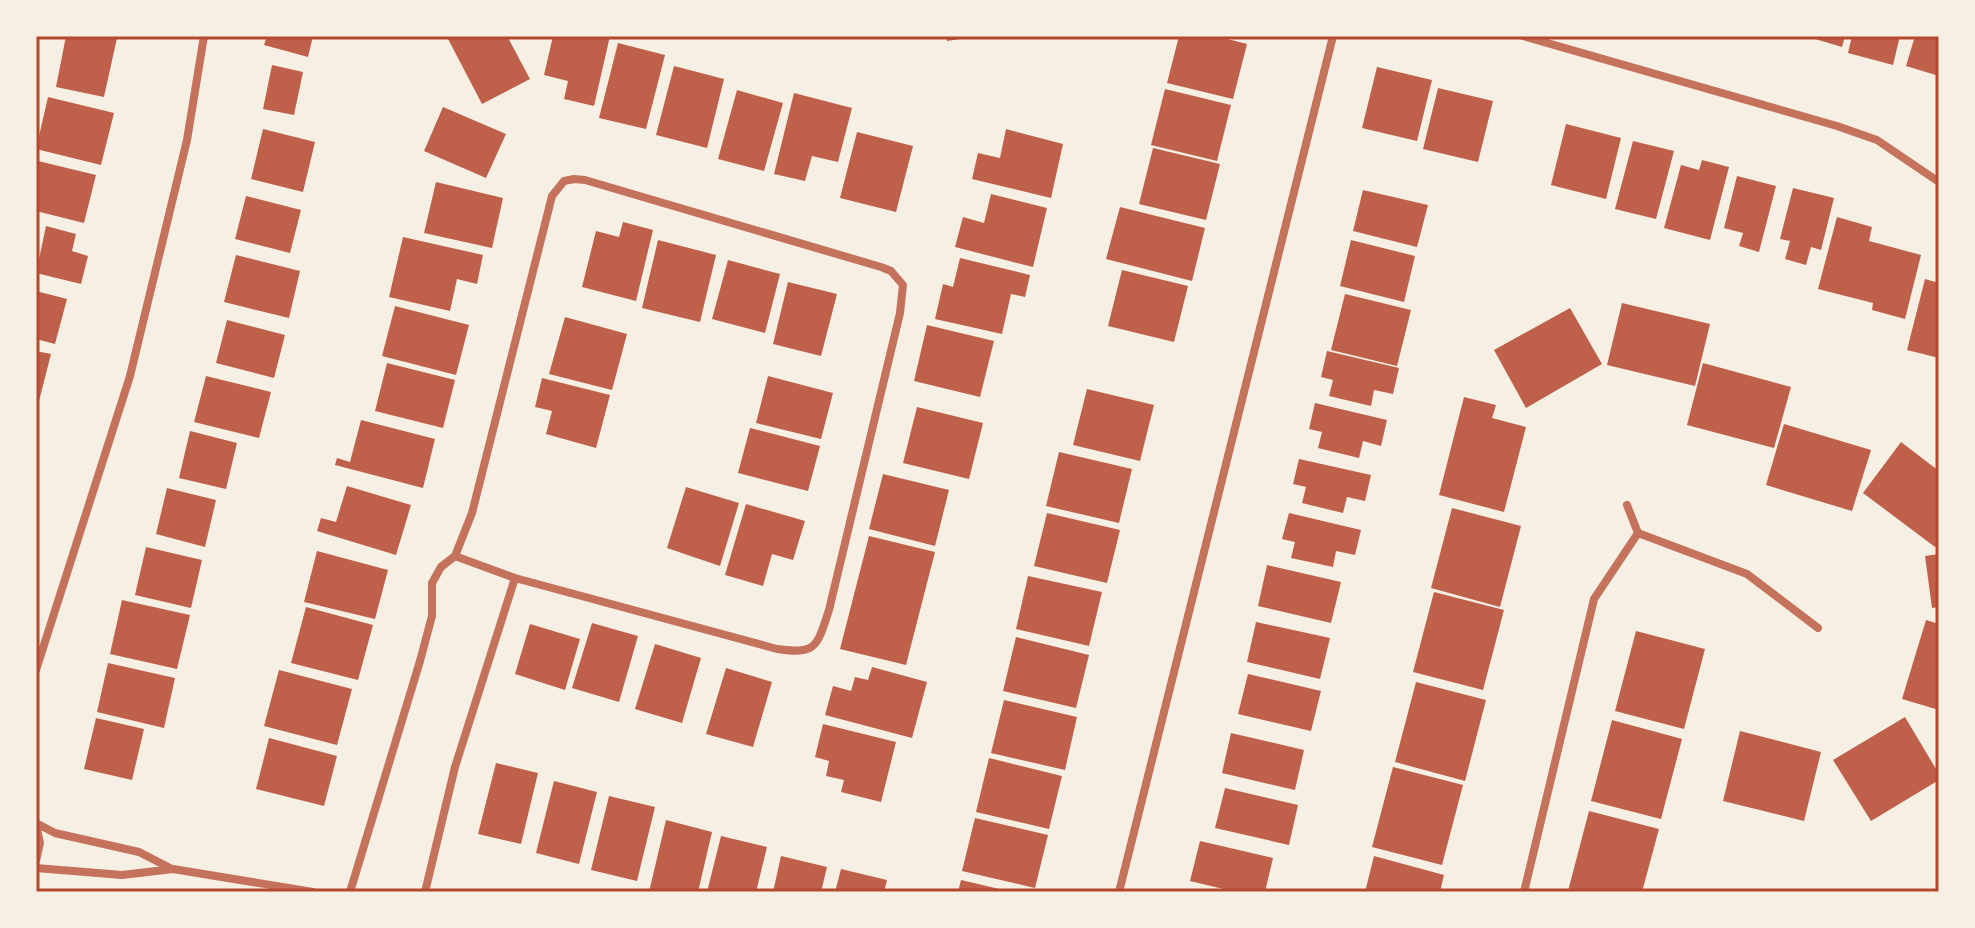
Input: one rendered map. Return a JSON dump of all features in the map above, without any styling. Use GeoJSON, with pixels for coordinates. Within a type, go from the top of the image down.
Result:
{"type":"FeatureCollection","features":[{"type":"Feature","properties":{"kind":"street"},"geometry":{"type":"LineString","coordinates":[[36,670],[130,376],[187,140],[204,36]]}},
{"type":"Feature","properties":{"kind":"street"},"geometry":{"type":"LineString","coordinates":[[1119,892],[1333,36]]}},
{"type":"Feature","properties":{"kind":"street"},"geometry":{"type":"LineString","coordinates":[[1523,36],[1822,121],[1877,140],[1939,182]]}},
{"type":"Feature","properties":{"kind":"street"},"geometry":{"type":"LineString","coordinates":[[350,892],[432,616],[432,583],[441,567],[455,556],[472,513],[552,196],[564,181],[585,180],[881,267],[891,271],[903,285],[897,328],[829,610],[811,649],[803,652],[777,649],[515,578],[455,556]]}},
{"type":"Feature","properties":{"kind":"street"},"geometry":{"type":"LineString","coordinates":[[1627,505],[1638,533],[1747,574],[1818,628]]}},
{"type":"Feature","properties":{"kind":"street"},"geometry":{"type":"LineString","coordinates":[[1524,892],[1594,599],[1638,533]]}},
{"type":"Feature","properties":{"kind":"street"},"geometry":{"type":"LineString","coordinates":[[425,892],[455,767],[515,578]]}},
{"type":"Feature","properties":{"kind":"street"},"geometry":{"type":"LineString","coordinates":[[36,824],[40,843],[36,861]]}},
{"type":"Feature","properties":{"kind":"street"},"geometry":{"type":"LineString","coordinates":[[36,824],[55,833],[139,852],[173,869]]}},
{"type":"Feature","properties":{"kind":"street"},"geometry":{"type":"LineString","coordinates":[[36,868],[122,875],[173,869],[313,892]]}},
{"type":"Feature","properties":{"kind":"building"},"geometry":{"type":"Polygon","coordinates":[[[66,36],[117,38],[104,97],[56,87],[66,36]]]}},
{"type":"Feature","properties":{"kind":"building"},"geometry":{"type":"Polygon","coordinates":[[[267,36],[313,36],[308,57],[264,45],[267,36]]]}},
{"type":"Feature","properties":{"kind":"building"},"geometry":{"type":"Polygon","coordinates":[[[449,36],[507,36],[530,79],[482,104],[449,36]]]}},
{"type":"Feature","properties":{"kind":"building"},"geometry":{"type":"Polygon","coordinates":[[[553,36],[610,36],[594,106],[564,99],[568,81],[544,75],[553,36]]]}},
{"type":"Feature","properties":{"kind":"building"},"geometry":{"type":"Polygon","coordinates":[[[947,36],[967,36],[967,38],[947,41],[947,36]]]}},
{"type":"Feature","properties":{"kind":"building"},"geometry":{"type":"Polygon","coordinates":[[[1179,36],[1216,36],[1247,44],[1233,99],[1167,83],[1179,36]]]}},
{"type":"Feature","properties":{"kind":"building"},"geometry":{"type":"Polygon","coordinates":[[[1805,36],[1845,36],[1842,47],[1805,36]]]}},
{"type":"Feature","properties":{"kind":"building"},"geometry":{"type":"Polygon","coordinates":[[[1852,36],[1900,36],[1893,65],[1848,53],[1852,36]]]}},
{"type":"Feature","properties":{"kind":"building"},"geometry":{"type":"Polygon","coordinates":[[[1915,36],[1939,36],[1939,76],[1906,66],[1915,36]]]}},
{"type":"Feature","properties":{"kind":"building"},"geometry":{"type":"Polygon","coordinates":[[[618,43],[665,55],[646,129],[599,118],[618,43]]]}},
{"type":"Feature","properties":{"kind":"building"},"geometry":{"type":"Polygon","coordinates":[[[272,65],[303,72],[294,115],[263,109],[272,65]]]}},
{"type":"Feature","properties":{"kind":"building"},"geometry":{"type":"Polygon","coordinates":[[[674,66],[724,79],[707,148],[656,135],[674,66]]]}},
{"type":"Feature","properties":{"kind":"building"},"geometry":{"type":"Polygon","coordinates":[[[1377,67],[1432,80],[1417,141],[1362,128],[1377,67]]]}},
{"type":"Feature","properties":{"kind":"building"},"geometry":{"type":"Polygon","coordinates":[[[1438,88],[1493,101],[1478,162],[1423,149],[1438,88]]]}},
{"type":"Feature","properties":{"kind":"building"},"geometry":{"type":"Polygon","coordinates":[[[1165,89],[1231,105],[1217,161],[1151,145],[1165,89]]]}},
{"type":"Feature","properties":{"kind":"building"},"geometry":{"type":"Polygon","coordinates":[[[737,90],[783,103],[764,171],[718,159],[737,90]]]}},
{"type":"Feature","properties":{"kind":"building"},"geometry":{"type":"Polygon","coordinates":[[[794,93],[852,108],[838,162],[812,156],[805,181],[774,174],[794,93]]]}},
{"type":"Feature","properties":{"kind":"building"},"geometry":{"type":"Polygon","coordinates":[[[48,97],[114,113],[101,165],[36,149],[48,97]]]}},
{"type":"Feature","properties":{"kind":"building"},"geometry":{"type":"Polygon","coordinates":[[[443,107],[506,134],[486,178],[424,151],[443,107]]]}},
{"type":"Feature","properties":{"kind":"building"},"geometry":{"type":"Polygon","coordinates":[[[1566,124],[1621,138],[1606,199],[1551,185],[1566,124]]]}},
{"type":"Feature","properties":{"kind":"building"},"geometry":{"type":"Polygon","coordinates":[[[263,129],[315,142],[303,192],[251,179],[263,129]]]}},
{"type":"Feature","properties":{"kind":"building"},"geometry":{"type":"Polygon","coordinates":[[[1006,129],[1063,144],[1051,198],[972,179],[978,153],[1000,158],[1006,129]]]}},
{"type":"Feature","properties":{"kind":"building"},"geometry":{"type":"Polygon","coordinates":[[[857,132],[913,146],[896,212],[840,198],[857,132]]]}},
{"type":"Feature","properties":{"kind":"building"},"geometry":{"type":"Polygon","coordinates":[[[1633,141],[1674,151],[1656,219],[1615,209],[1633,141]]]}},
{"type":"Feature","properties":{"kind":"building"},"geometry":{"type":"Polygon","coordinates":[[[1153,148],[1220,164],[1206,220],[1139,204],[1153,148]]]}},
{"type":"Feature","properties":{"kind":"building"},"geometry":{"type":"Polygon","coordinates":[[[1702,160],[1729,167],[1710,240],[1664,228],[1681,165],[1699,170],[1702,160]]]}},
{"type":"Feature","properties":{"kind":"building"},"geometry":{"type":"Polygon","coordinates":[[[38,161],[96,175],[84,223],[36,211],[38,161]]]}},
{"type":"Feature","properties":{"kind":"building"},"geometry":{"type":"Polygon","coordinates":[[[1737,176],[1776,186],[1759,252],[1739,246],[1743,233],[1724,228],[1737,176]]]}},
{"type":"Feature","properties":{"kind":"building"},"geometry":{"type":"Polygon","coordinates":[[[436,182],[503,198],[492,248],[424,233],[436,182]]]}},
{"type":"Feature","properties":{"kind":"building"},"geometry":{"type":"Polygon","coordinates":[[[1793,188],[1834,198],[1821,250],[1811,247],[1806,265],[1785,259],[1790,241],[1780,239],[1793,188]]]}},
{"type":"Feature","properties":{"kind":"building"},"geometry":{"type":"Polygon","coordinates":[[[1363,190],[1428,205],[1417,247],[1353,231],[1363,190]]]}},
{"type":"Feature","properties":{"kind":"building"},"geometry":{"type":"Polygon","coordinates":[[[991,194],[1047,208],[1033,267],[955,247],[963,217],[984,223],[991,194]]]}},
{"type":"Feature","properties":{"kind":"building"},"geometry":{"type":"Polygon","coordinates":[[[246,196],[301,210],[290,253],[235,239],[246,196]]]}},
{"type":"Feature","properties":{"kind":"building"},"geometry":{"type":"Polygon","coordinates":[[[1120,207],[1205,228],[1192,281],[1106,259],[1120,207]]]}},
{"type":"Feature","properties":{"kind":"building"},"geometry":{"type":"Polygon","coordinates":[[[1837,217],[1872,227],[1869,241],[1921,255],[1905,319],[1872,310],[1873,303],[1818,289],[1837,217]]]}},
{"type":"Feature","properties":{"kind":"building"},"geometry":{"type":"Polygon","coordinates":[[[623,222],[653,230],[636,301],[582,287],[596,231],[619,237],[623,222]]]}},
{"type":"Feature","properties":{"kind":"building"},"geometry":{"type":"Polygon","coordinates":[[[46,226],[76,234],[72,251],[88,256],[81,284],[36,273],[46,226]]]}},
{"type":"Feature","properties":{"kind":"building"},"geometry":{"type":"Polygon","coordinates":[[[403,237],[483,255],[477,284],[457,279],[450,311],[389,297],[403,237]]]}},
{"type":"Feature","properties":{"kind":"building"},"geometry":{"type":"Polygon","coordinates":[[[658,240],[716,255],[700,322],[642,308],[658,240]]]}},
{"type":"Feature","properties":{"kind":"building"},"geometry":{"type":"Polygon","coordinates":[[[1351,240],[1415,256],[1404,302],[1340,286],[1351,240]]]}},
{"type":"Feature","properties":{"kind":"building"},"geometry":{"type":"Polygon","coordinates":[[[236,255],[300,271],[289,318],[224,302],[236,255]]]}},
{"type":"Feature","properties":{"kind":"building"},"geometry":{"type":"Polygon","coordinates":[[[960,258],[1030,275],[1025,297],[1011,294],[1002,334],[935,319],[943,284],[953,287],[960,258]]]}},
{"type":"Feature","properties":{"kind":"building"},"geometry":{"type":"Polygon","coordinates":[[[728,260],[780,274],[765,333],[712,319],[728,260]]]}},
{"type":"Feature","properties":{"kind":"building"},"geometry":{"type":"Polygon","coordinates":[[[1122,270],[1188,286],[1174,342],[1108,326],[1122,270]]]}},
{"type":"Feature","properties":{"kind":"building"},"geometry":{"type":"Polygon","coordinates":[[[1925,279],[1939,283],[1939,358],[1907,350],[1925,279]]]}},
{"type":"Feature","properties":{"kind":"building"},"geometry":{"type":"Polygon","coordinates":[[[788,282],[837,294],[821,356],[773,344],[788,282]]]}},
{"type":"Feature","properties":{"kind":"building"},"geometry":{"type":"Polygon","coordinates":[[[36,291],[67,299],[55,344],[36,339],[36,291]]]}},
{"type":"Feature","properties":{"kind":"building"},"geometry":{"type":"Polygon","coordinates":[[[1345,294],[1411,310],[1397,366],[1331,350],[1345,294]]]}},
{"type":"Feature","properties":{"kind":"building"},"geometry":{"type":"Polygon","coordinates":[[[1622,303],[1710,324],[1695,386],[1607,365],[1622,303]]]}},
{"type":"Feature","properties":{"kind":"building"},"geometry":{"type":"Polygon","coordinates":[[[395,306],[469,325],[456,375],[382,356],[395,306]]]}},
{"type":"Feature","properties":{"kind":"building"},"geometry":{"type":"Polygon","coordinates":[[[1570,308],[1602,364],[1526,408],[1494,350],[1570,308]]]}},
{"type":"Feature","properties":{"kind":"building"},"geometry":{"type":"Polygon","coordinates":[[[565,317],[627,334],[612,390],[549,374],[565,317]]]}},
{"type":"Feature","properties":{"kind":"building"},"geometry":{"type":"Polygon","coordinates":[[[227,320],[285,335],[274,378],[216,363],[227,320]]]}},
{"type":"Feature","properties":{"kind":"building"},"geometry":{"type":"Polygon","coordinates":[[[927,325],[994,341],[980,397],[914,381],[927,325]]]}},
{"type":"Feature","properties":{"kind":"building"},"geometry":{"type":"Polygon","coordinates":[[[36,351],[51,354],[39,401],[36,401],[36,351]]]}},
{"type":"Feature","properties":{"kind":"building"},"geometry":{"type":"Polygon","coordinates":[[[1327,351],[1399,368],[1393,394],[1374,390],[1371,406],[1329,396],[1333,380],[1321,377],[1327,351]]]}},
{"type":"Feature","properties":{"kind":"building"},"geometry":{"type":"Polygon","coordinates":[[[387,363],[455,380],[443,428],[375,411],[387,363]]]}},
{"type":"Feature","properties":{"kind":"building"},"geometry":{"type":"Polygon","coordinates":[[[1703,363],[1791,387],[1774,448],[1687,425],[1703,363]]]}},
{"type":"Feature","properties":{"kind":"building"},"geometry":{"type":"Polygon","coordinates":[[[206,376],[271,392],[259,438],[194,422],[206,376]]]}},
{"type":"Feature","properties":{"kind":"building"},"geometry":{"type":"Polygon","coordinates":[[[768,376],[833,393],[821,439],[756,423],[768,376]]]}},
{"type":"Feature","properties":{"kind":"building"},"geometry":{"type":"Polygon","coordinates":[[[542,378],[610,395],[596,448],[546,434],[552,411],[535,407],[542,378]]]}},
{"type":"Feature","properties":{"kind":"building"},"geometry":{"type":"Polygon","coordinates":[[[1087,389],[1154,405],[1140,461],[1073,445],[1087,389]]]}},
{"type":"Feature","properties":{"kind":"building"},"geometry":{"type":"Polygon","coordinates":[[[1464,397],[1496,405],[1492,418],[1526,427],[1504,512],[1439,495],[1464,397]]]}},
{"type":"Feature","properties":{"kind":"building"},"geometry":{"type":"Polygon","coordinates":[[[1315,403],[1387,420],[1381,446],[1363,441],[1359,458],[1318,448],[1322,432],[1309,429],[1315,403]]]}},
{"type":"Feature","properties":{"kind":"building"},"geometry":{"type":"Polygon","coordinates":[[[917,407],[983,423],[969,479],[903,463],[917,407]]]}},
{"type":"Feature","properties":{"kind":"building"},"geometry":{"type":"Polygon","coordinates":[[[361,420],[435,439],[423,488],[335,465],[337,458],[350,462],[361,420]]]}},
{"type":"Feature","properties":{"kind":"building"},"geometry":{"type":"Polygon","coordinates":[[[1784,424],[1871,450],[1852,511],[1766,485],[1784,424]]]}},
{"type":"Feature","properties":{"kind":"building"},"geometry":{"type":"Polygon","coordinates":[[[750,428],[820,446],[808,491],[738,473],[750,428]]]}},
{"type":"Feature","properties":{"kind":"building"},"geometry":{"type":"Polygon","coordinates":[[[190,431],[237,443],[226,489],[179,478],[190,431]]]}},
{"type":"Feature","properties":{"kind":"building"},"geometry":{"type":"Polygon","coordinates":[[[1901,442],[1939,471],[1939,541],[1935,547],[1863,493],[1901,442]]]}},
{"type":"Feature","properties":{"kind":"building"},"geometry":{"type":"Polygon","coordinates":[[[1059,452],[1132,469],[1119,523],[1046,506],[1059,452]]]}},
{"type":"Feature","properties":{"kind":"building"},"geometry":{"type":"Polygon","coordinates":[[[1299,459],[1371,475],[1365,501],[1347,497],[1343,513],[1302,503],[1306,487],[1293,484],[1299,459]]]}},
{"type":"Feature","properties":{"kind":"building"},"geometry":{"type":"Polygon","coordinates":[[[883,474],[949,490],[935,546],[869,529],[883,474]]]}},
{"type":"Feature","properties":{"kind":"building"},"geometry":{"type":"Polygon","coordinates":[[[347,486],[411,505],[396,555],[317,531],[321,518],[336,522],[347,486]]]}},
{"type":"Feature","properties":{"kind":"building"},"geometry":{"type":"Polygon","coordinates":[[[686,487],[739,503],[720,566],[667,548],[686,487]]]}},
{"type":"Feature","properties":{"kind":"building"},"geometry":{"type":"Polygon","coordinates":[[[167,488],[216,500],[205,547],[156,534],[167,488]]]}},
{"type":"Feature","properties":{"kind":"building"},"geometry":{"type":"Polygon","coordinates":[[[746,504],[805,521],[793,560],[772,554],[763,586],[725,575],[746,504]]]}},
{"type":"Feature","properties":{"kind":"building"},"geometry":{"type":"Polygon","coordinates":[[[1452,508],[1521,526],[1500,607],[1431,588],[1452,508]]]}},
{"type":"Feature","properties":{"kind":"building"},"geometry":{"type":"Polygon","coordinates":[[[1047,513],[1120,530],[1107,583],[1034,566],[1047,513]]]}},
{"type":"Feature","properties":{"kind":"building"},"geometry":{"type":"Polygon","coordinates":[[[1289,513],[1361,530],[1355,555],[1336,551],[1333,567],[1291,558],[1295,542],[1282,539],[1289,513]]]}},
{"type":"Feature","properties":{"kind":"building"},"geometry":{"type":"Polygon","coordinates":[[[869,536],[935,552],[906,665],[840,649],[869,536]]]}},
{"type":"Feature","properties":{"kind":"building"},"geometry":{"type":"Polygon","coordinates":[[[146,547],[202,560],[191,608],[135,595],[146,547]]]}},
{"type":"Feature","properties":{"kind":"building"},"geometry":{"type":"Polygon","coordinates":[[[317,551],[388,570],[375,619],[304,602],[317,551]]]}},
{"type":"Feature","properties":{"kind":"building"},"geometry":{"type":"Polygon","coordinates":[[[1939,554],[1939,607],[1932,608],[1925,556],[1939,554]]]}},
{"type":"Feature","properties":{"kind":"building"},"geometry":{"type":"Polygon","coordinates":[[[1267,565],[1341,582],[1331,623],[1258,606],[1267,565]]]}},
{"type":"Feature","properties":{"kind":"building"},"geometry":{"type":"Polygon","coordinates":[[[1028,576],[1102,592],[1089,646],[1016,629],[1028,576]]]}},
{"type":"Feature","properties":{"kind":"building"},"geometry":{"type":"Polygon","coordinates":[[[1434,592],[1504,610],[1483,690],[1413,672],[1434,592]]]}},
{"type":"Feature","properties":{"kind":"building"},"geometry":{"type":"Polygon","coordinates":[[[122,600],[190,615],[177,669],[110,654],[122,600]]]}},
{"type":"Feature","properties":{"kind":"building"},"geometry":{"type":"Polygon","coordinates":[[[306,607],[373,625],[358,680],[291,663],[306,607]]]}},
{"type":"Feature","properties":{"kind":"building"},"geometry":{"type":"Polygon","coordinates":[[[1926,620],[1939,624],[1939,710],[1902,699],[1926,620]]]}},
{"type":"Feature","properties":{"kind":"building"},"geometry":{"type":"Polygon","coordinates":[[[1256,622],[1330,638],[1320,679],[1247,662],[1256,622]]]}},
{"type":"Feature","properties":{"kind":"building"},"geometry":{"type":"Polygon","coordinates":[[[592,623],[638,636],[619,702],[572,688],[592,623]]]}},
{"type":"Feature","properties":{"kind":"building"},"geometry":{"type":"Polygon","coordinates":[[[530,624],[580,639],[565,690],[515,674],[530,624]]]}},
{"type":"Feature","properties":{"kind":"building"},"geometry":{"type":"Polygon","coordinates":[[[1636,631],[1705,649],[1684,729],[1615,711],[1636,631]]]}},
{"type":"Feature","properties":{"kind":"building"},"geometry":{"type":"Polygon","coordinates":[[[1016,637],[1089,655],[1076,708],[1003,691],[1016,637]]]}},
{"type":"Feature","properties":{"kind":"building"},"geometry":{"type":"Polygon","coordinates":[[[655,644],[701,658],[682,723],[635,709],[655,644]]]}},
{"type":"Feature","properties":{"kind":"building"},"geometry":{"type":"Polygon","coordinates":[[[108,663],[175,678],[164,728],[97,712],[108,663]]]}},
{"type":"Feature","properties":{"kind":"building"},"geometry":{"type":"Polygon","coordinates":[[[872,667],[927,682],[912,738],[825,715],[833,686],[851,691],[855,677],[868,680],[872,667]]]}},
{"type":"Feature","properties":{"kind":"building"},"geometry":{"type":"Polygon","coordinates":[[[726,668],[772,682],[753,747],[706,734],[726,668]]]}},
{"type":"Feature","properties":{"kind":"building"},"geometry":{"type":"Polygon","coordinates":[[[279,670],[352,689],[337,745],[264,726],[279,670]]]}},
{"type":"Feature","properties":{"kind":"building"},"geometry":{"type":"Polygon","coordinates":[[[1248,674],[1321,691],[1311,731],[1238,714],[1248,674]]]}},
{"type":"Feature","properties":{"kind":"building"},"geometry":{"type":"Polygon","coordinates":[[[1416,682],[1486,700],[1465,781],[1395,762],[1416,682]]]}},
{"type":"Feature","properties":{"kind":"building"},"geometry":{"type":"Polygon","coordinates":[[[1004,700],[1077,717],[1065,770],[991,753],[1004,700]]]}},
{"type":"Feature","properties":{"kind":"building"},"geometry":{"type":"Polygon","coordinates":[[[1905,717],[1939,774],[1939,780],[1871,821],[1833,760],[1905,717]]]}},
{"type":"Feature","properties":{"kind":"building"},"geometry":{"type":"Polygon","coordinates":[[[96,718],[144,729],[132,780],[84,769],[96,718]]]}},
{"type":"Feature","properties":{"kind":"building"},"geometry":{"type":"Polygon","coordinates":[[[1612,720],[1682,739],[1661,819],[1591,801],[1612,720]]]}},
{"type":"Feature","properties":{"kind":"building"},"geometry":{"type":"Polygon","coordinates":[[[823,724],[896,742],[881,802],[841,792],[844,780],[826,776],[829,761],[815,757],[823,724]]]}},
{"type":"Feature","properties":{"kind":"building"},"geometry":{"type":"Polygon","coordinates":[[[1740,731],[1821,752],[1804,821],[1723,801],[1740,731]]]}},
{"type":"Feature","properties":{"kind":"building"},"geometry":{"type":"Polygon","coordinates":[[[1231,733],[1304,750],[1295,790],[1222,773],[1231,733]]]}},
{"type":"Feature","properties":{"kind":"building"},"geometry":{"type":"Polygon","coordinates":[[[269,738],[337,756],[324,806],[256,789],[269,738]]]}},
{"type":"Feature","properties":{"kind":"building"},"geometry":{"type":"Polygon","coordinates":[[[989,758],[1062,776],[1049,829],[976,812],[989,758]]]}},
{"type":"Feature","properties":{"kind":"building"},"geometry":{"type":"Polygon","coordinates":[[[496,763],[538,773],[521,844],[478,834],[496,763]]]}},
{"type":"Feature","properties":{"kind":"building"},"geometry":{"type":"Polygon","coordinates":[[[1393,767],[1463,785],[1442,865],[1372,847],[1393,767]]]}},
{"type":"Feature","properties":{"kind":"building"},"geometry":{"type":"Polygon","coordinates":[[[554,781],[597,792],[579,864],[536,853],[554,781]]]}},
{"type":"Feature","properties":{"kind":"building"},"geometry":{"type":"Polygon","coordinates":[[[1225,788],[1298,805],[1289,845],[1215,828],[1225,788]]]}},
{"type":"Feature","properties":{"kind":"building"},"geometry":{"type":"Polygon","coordinates":[[[609,796],[655,807],[637,881],[591,870],[609,796]]]}},
{"type":"Feature","properties":{"kind":"building"},"geometry":{"type":"Polygon","coordinates":[[[1589,811],[1659,829],[1642,892],[1568,891],[1589,811]]]}},
{"type":"Feature","properties":{"kind":"building"},"geometry":{"type":"Polygon","coordinates":[[[975,818],[1048,835],[1035,888],[962,871],[975,818]]]}},
{"type":"Feature","properties":{"kind":"building"},"geometry":{"type":"Polygon","coordinates":[[[666,820],[712,832],[698,892],[649,892],[666,820]]]}},
{"type":"Feature","properties":{"kind":"building"},"geometry":{"type":"Polygon","coordinates":[[[721,836],[767,847],[756,892],[707,892],[721,836]]]}},
{"type":"Feature","properties":{"kind":"building"},"geometry":{"type":"Polygon","coordinates":[[[1200,841],[1273,858],[1265,892],[1236,892],[1190,881],[1200,841]]]}},
{"type":"Feature","properties":{"kind":"building"},"geometry":{"type":"Polygon","coordinates":[[[781,856],[827,867],[821,892],[773,892],[781,856]]]}},
{"type":"Feature","properties":{"kind":"building"},"geometry":{"type":"Polygon","coordinates":[[[1374,856],[1444,875],[1440,892],[1365,892],[1374,856]]]}},
{"type":"Feature","properties":{"kind":"building"},"geometry":{"type":"Polygon","coordinates":[[[841,869],[887,880],[884,892],[835,892],[841,869]]]}},
{"type":"Feature","properties":{"kind":"building"},"geometry":{"type":"Polygon","coordinates":[[[961,880],[1008,891],[1008,892],[958,892],[961,880]]]}}]}
